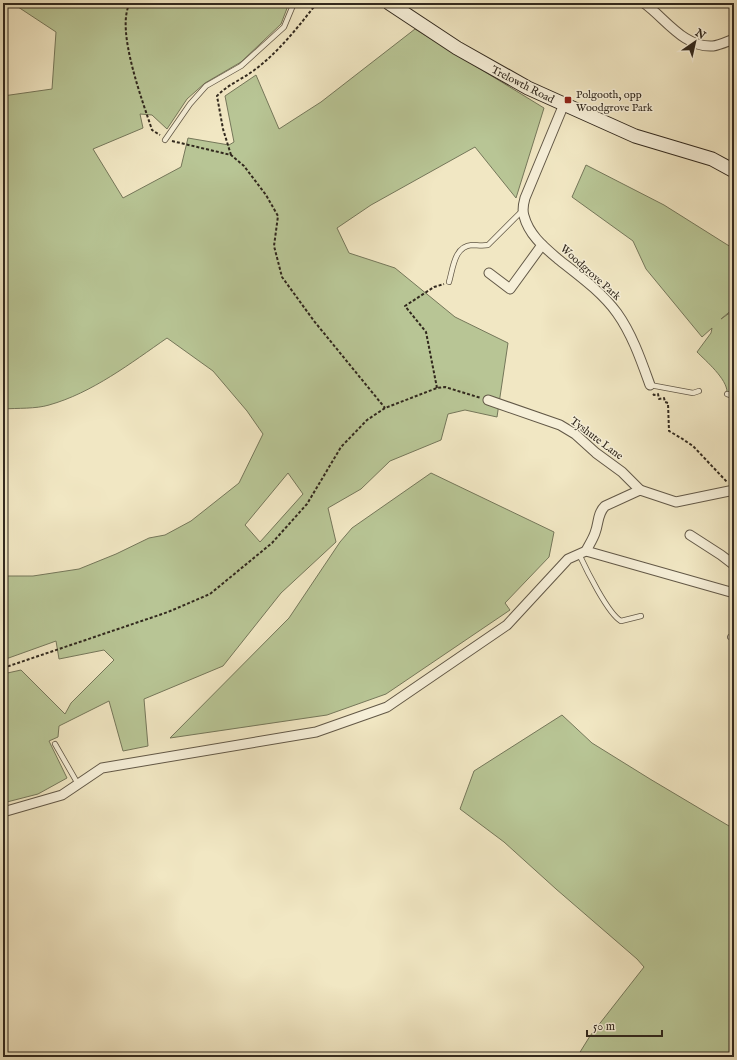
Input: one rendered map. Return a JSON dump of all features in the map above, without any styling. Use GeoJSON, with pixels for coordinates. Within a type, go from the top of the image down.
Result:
{"type":"FeatureCollection","features":[{"type":"Feature","properties":{"kind":"street","name":"Trelowth Road"},"geometry":{"type":"LineString","coordinates":[[389,3],[457,48],[528,88],[635,136],[712,160],[734,171]]}},
{"type":"Feature","properties":{"kind":"street"},"geometry":{"type":"LineString","coordinates":[[644,3],[667,24],[692,41],[714,46],[734,39]]}},
{"type":"Feature","properties":{"kind":"street"},"geometry":{"type":"LineString","coordinates":[[523,210],[525,198],[564,104]]}},
{"type":"Feature","properties":{"kind":"street","name":"Woodgrove Park"},"geometry":{"type":"LineString","coordinates":[[523,210],[524,217],[532,234],[542,245],[600,294],[617,312],[637,350],[650,385]]}},
{"type":"Feature","properties":{"kind":"street"},"geometry":{"type":"LineString","coordinates":[[488,273],[510,289],[542,245]]}},
{"type":"Feature","properties":{"kind":"street","name":"Tyshute Lane"},"geometry":{"type":"LineString","coordinates":[[488,400],[560,425],[575,434],[596,453],[622,472],[640,490]]}},
{"type":"Feature","properties":{"kind":"street"},"geometry":{"type":"LineString","coordinates":[[3,812],[62,795],[102,768],[316,732],[387,707],[507,625],[568,559],[582,552],[595,532],[601,510],[605,506],[640,490],[676,502],[731,487]]}},
{"type":"Feature","properties":{"kind":"street"},"geometry":{"type":"LineString","coordinates":[[690,535],[734,565]]}},
{"type":"Feature","properties":{"kind":"street"},"geometry":{"type":"LineString","coordinates":[[582,552],[734,593]]}},
{"type":"Feature","properties":{"kind":"lane"},"geometry":{"type":"LineString","coordinates":[[165,140],[190,104],[206,86],[241,66],[284,27],[294,3]]}},
{"type":"Feature","properties":{"kind":"lane"},"geometry":{"type":"LineString","coordinates":[[449,282],[454,263],[463,248],[472,245],[488,245],[523,210]]}},
{"type":"Feature","properties":{"kind":"lane"},"geometry":{"type":"LineString","coordinates":[[650,385],[693,393],[699,391]]}},
{"type":"Feature","properties":{"kind":"lane"},"geometry":{"type":"LineString","coordinates":[[727,394],[734,396]]}},
{"type":"Feature","properties":{"kind":"lane"},"geometry":{"type":"LineString","coordinates":[[582,552],[609,610],[616,619],[621,621],[641,616]]}},
{"type":"Feature","properties":{"kind":"lane"},"geometry":{"type":"LineString","coordinates":[[55,744],[78,785]]}},
{"type":"Feature","properties":{"kind":"path"},"geometry":{"type":"LineString","coordinates":[[130,3],[125,23],[131,66],[152,130],[165,140],[231,155],[244,166],[266,195],[278,216],[274,246],[282,277],[314,321],[385,408]]}},
{"type":"Feature","properties":{"kind":"path"},"geometry":{"type":"LineString","coordinates":[[231,155],[223,129],[218,96],[224,90],[253,71],[270,56],[296,30],[317,3]]}},
{"type":"Feature","properties":{"kind":"path"},"geometry":{"type":"LineString","coordinates":[[437,388],[426,332],[404,306],[434,287],[449,282]]}},
{"type":"Feature","properties":{"kind":"path"},"geometry":{"type":"LineString","coordinates":[[650,385],[654,395],[658,394],[659,399],[664,398],[665,402],[668,403],[669,431],[693,446],[731,487]]}},
{"type":"Feature","properties":{"kind":"path"},"geometry":{"type":"LineString","coordinates":[[3,668],[168,612],[210,594],[272,543],[307,504],[341,447],[367,420],[385,408],[437,388],[445,388],[488,400]]}},
{"type":"Feature","properties":{"kind":"green space"},"geometry":{"type":"Polygon","coordinates":[[[12,3],[289,3],[281,24],[241,62],[205,83],[187,99],[167,129],[152,115],[140,114],[143,128],[93,149],[123,198],[181,167],[188,138],[229,145],[234,142],[225,96],[256,75],[279,129],[321,102],[415,29],[544,108],[516,198],[475,147],[371,205],[337,228],[349,253],[395,268],[455,317],[508,343],[497,417],[465,410],[448,414],[441,440],[390,461],[361,489],[328,508],[336,542],[281,593],[223,666],[144,699],[148,746],[123,751],[109,701],[59,726],[58,737],[49,741],[67,778],[38,794],[3,803],[3,674],[21,670],[65,714],[71,703],[114,660],[104,650],[59,659],[56,641],[3,660],[3,576],[33,576],[79,569],[116,554],[149,538],[165,535],[191,521],[239,483],[263,434],[247,411],[213,371],[167,338],[111,376],[65,400],[32,408],[3,409],[3,96],[52,89],[56,32],[12,3]],[[288,473],[245,525],[260,542],[303,494],[288,473]]]}},
{"type":"Feature","properties":{"kind":"green space"},"geometry":{"type":"Polygon","coordinates":[[[586,165],[664,205],[734,249],[734,308],[721,319],[734,310],[734,395],[727,392],[724,382],[720,376],[697,352],[711,333],[712,328],[702,337],[646,269],[633,241],[572,197],[586,165]]]}},
{"type":"Feature","properties":{"kind":"green space"},"geometry":{"type":"Polygon","coordinates":[[[431,473],[554,532],[549,557],[505,603],[510,610],[386,694],[327,715],[170,738],[289,618],[340,542],[352,528],[431,473]]]}},
{"type":"Feature","properties":{"kind":"green space"},"geometry":{"type":"Polygon","coordinates":[[[562,715],[592,743],[729,826],[734,825],[734,1057],[577,1057],[590,1036],[644,967],[637,959],[504,842],[460,809],[474,771],[562,715]]]}},
{"type":"Feature","properties":{"kind":"place","name":"Polgooth, opp Woodgrove Park"},"geometry":{"type":"Point","coordinates":[568,100]}}]}
